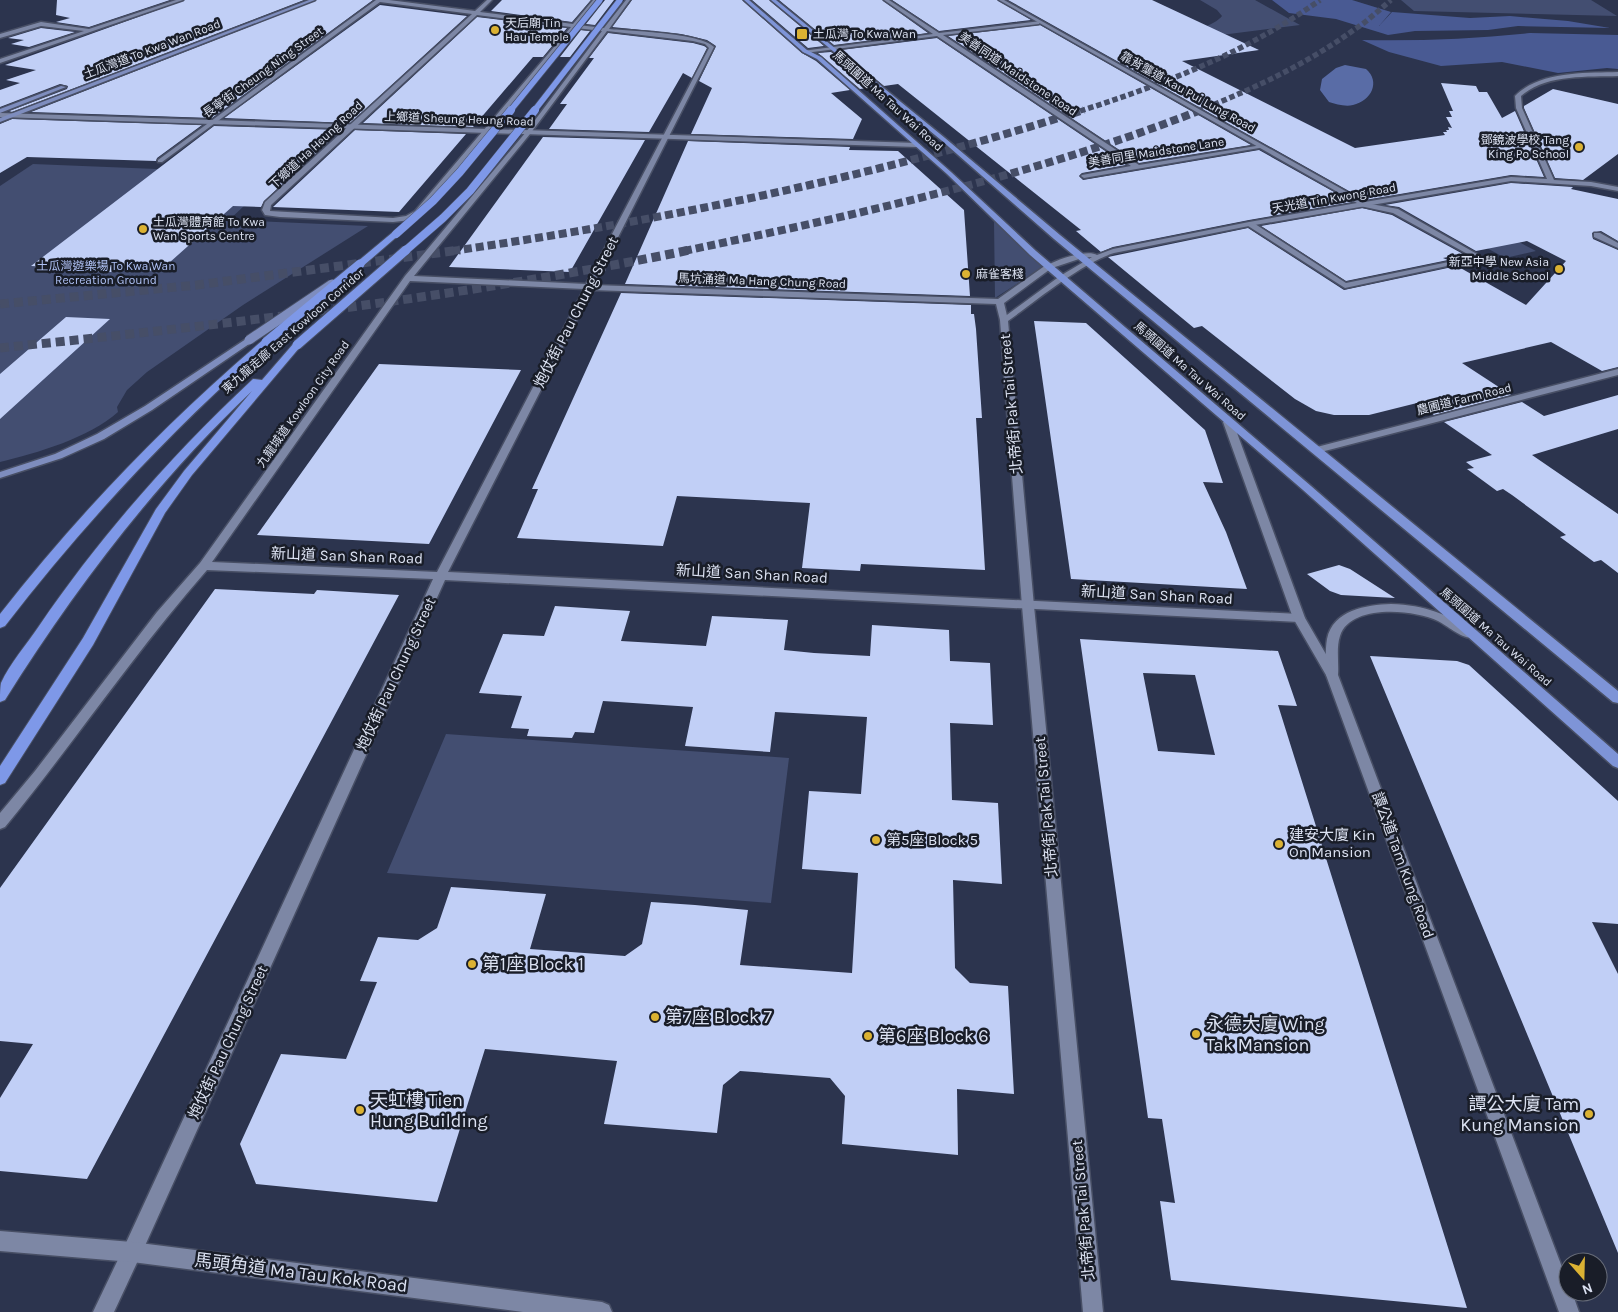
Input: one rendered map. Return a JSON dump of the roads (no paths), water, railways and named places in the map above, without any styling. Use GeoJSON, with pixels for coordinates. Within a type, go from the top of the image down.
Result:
{"type":"FeatureCollection","features":[{"type":"Feature","properties":{"kind":"highway","name":"東九龍走廊 East Kowloon Corridor"},"geometry":{"type":"LineString","coordinates":[[0,623],[60,546],[167,431],[266,342],[414,219],[442,192],[600,0]]}},
{"type":"Feature","properties":{"kind":"highway","name":"東九龍走廊 East Kowloon Corridor"},"geometry":{"type":"LineString","coordinates":[[0,696],[78,578],[143,498],[224,412],[297,345],[456,206],[500,156],[620,0]]}},
{"type":"Feature","properties":{"kind":"highway"},"geometry":{"type":"LineString","coordinates":[[0,779],[83,649],[160,512],[188,473],[297,345]]}},
{"type":"Feature","properties":{"kind":"main road","name":"土瓜灣道 To Kwa Wan Road"},"geometry":{"type":"LineString","coordinates":[[0,120],[313,0]]}},
{"type":"Feature","properties":{"kind":"main road","name":"馬頭圍道 Ma Tau Wai Road"},"geometry":{"type":"LineString","coordinates":[[746,0],[805,51],[819,58],[918,145],[1062,278],[1307,488],[1618,762]]}},
{"type":"Feature","properties":{"kind":"main road","name":"馬頭圍道 Ma Tau Wai Road"},"geometry":{"type":"LineString","coordinates":[[773,0],[938,135],[1089,263],[1618,698]]}},
{"type":"Feature","properties":{"kind":"main road","name":"土瓜灣道 To Kwa Wan Road"},"geometry":{"type":"LineString","coordinates":[[0,113],[68,85]]}},
{"type":"Feature","properties":{"kind":"main road"},"geometry":{"type":"LineString","coordinates":[[0,475],[46,461],[82,446],[114,429],[360,264]]}},
{"type":"Feature","properties":{"kind":"street"},"geometry":{"type":"LineString","coordinates":[[0,60],[180,0]]}},
{"type":"Feature","properties":{"kind":"street"},"geometry":{"type":"LineString","coordinates":[[378,0],[605,30]]}},
{"type":"Feature","properties":{"kind":"street","name":"長寧街 Cheung Ning Street"},"geometry":{"type":"LineString","coordinates":[[160,161],[378,0]]}},
{"type":"Feature","properties":{"kind":"street","name":"下鄉道 Ha Heung Road"},"geometry":{"type":"LineString","coordinates":[[487,131],[421,210],[408,218],[393,220],[280,215],[266,210],[268,204],[490,0]]}},
{"type":"Feature","properties":{"kind":"street"},"geometry":{"type":"LineString","coordinates":[[487,131],[596,0]]}},
{"type":"Feature","properties":{"kind":"street","name":"九龍城道 Kowloon City Road"},"geometry":{"type":"LineString","coordinates":[[0,823],[161,615],[204,566],[408,278],[528,133],[628,0]]}},
{"type":"Feature","properties":{"kind":"street","name":"美善同道 Maidstone Road"},"geometry":{"type":"LineString","coordinates":[[886,0],[1138,167]]}},
{"type":"Feature","properties":{"kind":"street","name":"靠背壟道 Kau Pui Lung Road"},"geometry":{"type":"LineString","coordinates":[[1001,0],[1364,204]]}},
{"type":"Feature","properties":{"kind":"street"},"geometry":{"type":"LineString","coordinates":[[805,51],[1039,22]]}},
{"type":"Feature","properties":{"kind":"street"},"geometry":{"type":"LineString","coordinates":[[0,36],[41,24],[89,30]]}},
{"type":"Feature","properties":{"kind":"street","name":"炮仗街 Pau Chung Street"},"geometry":{"type":"LineString","coordinates":[[103,1312],[441,575],[712,48],[707,43],[693,39],[605,30]]}},
{"type":"Feature","properties":{"kind":"street"},"geometry":{"type":"LineString","coordinates":[[1552,180],[1518,108],[1518,96],[1528,87],[1550,81],[1587,75],[1618,74]]}},
{"type":"Feature","properties":{"kind":"street","name":"上鄉道 Sheung Heung Road"},"geometry":{"type":"LineString","coordinates":[[0,113],[11,116],[918,145]]}},
{"type":"Feature","properties":{"kind":"street","name":"美善同里 Maidstone Lane"},"geometry":{"type":"LineString","coordinates":[[1084,176],[1262,147]]}},
{"type":"Feature","properties":{"kind":"street","name":"天光道 Tin Kwong Road"},"geometry":{"type":"LineString","coordinates":[[1062,278],[1103,254],[1249,224],[1503,180],[1552,180],[1618,189]]}},
{"type":"Feature","properties":{"kind":"street"},"geometry":{"type":"LineString","coordinates":[[1249,224],[1345,286],[1480,258],[1394,211],[1364,204]]}},
{"type":"Feature","properties":{"kind":"street"},"geometry":{"type":"LineString","coordinates":[[1597,235],[1618,246]]}},
{"type":"Feature","properties":{"kind":"street"},"geometry":{"type":"LineString","coordinates":[[1000,302],[1050,267],[1081,256],[1103,254]]}},
{"type":"Feature","properties":{"kind":"street","name":"馬坑涌道 Ma Hang Chung Road"},"geometry":{"type":"LineString","coordinates":[[408,278],[589,287],[1000,302]]}},
{"type":"Feature","properties":{"kind":"street"},"geometry":{"type":"LineString","coordinates":[[1004,320],[1062,278]]}},
{"type":"Feature","properties":{"kind":"street","name":"北帝街 Pak Tai Street"},"geometry":{"type":"LineString","coordinates":[[1000,302],[1004,320],[1028,606],[1093,1312]]}},
{"type":"Feature","properties":{"kind":"street","name":"農圃道 Farm Road"},"geometry":{"type":"LineString","coordinates":[[1317,450],[1618,372]]}},
{"type":"Feature","properties":{"kind":"street","name":"譚公道 Tam Kung Road"},"geometry":{"type":"LineString","coordinates":[[1228,422],[1299,618],[1332,675],[1569,1312]]}},
{"type":"Feature","properties":{"kind":"street","name":"新山道 San Shan Road"},"geometry":{"type":"LineString","coordinates":[[204,566],[441,575],[1028,606],[1299,618]]}},
{"type":"Feature","properties":{"kind":"street"},"geometry":{"type":"LineString","coordinates":[[1332,675],[1334,636],[1340,626],[1349,618],[1361,612],[1394,607],[1431,613],[1473,635]]}},
{"type":"Feature","properties":{"kind":"street","name":"馬頭角道 Ma Tau Kok Road"},"geometry":{"type":"LineString","coordinates":[[0,1240],[132,1252],[602,1312]]}},
{"type":"Feature","properties":{"kind":"tunnel"},"geometry":{"type":"LineString","coordinates":[[1080,111],[1143,90],[1204,65],[1264,35],[1320,0]]}},
{"type":"Feature","properties":{"kind":"tunnel"},"geometry":{"type":"LineString","coordinates":[[1198,111],[1259,85],[1299,65],[1337,42],[1391,0]]}},
{"type":"Feature","properties":{"kind":"tunnel"},"geometry":{"type":"LineString","coordinates":[[452,251],[612,225],[771,194],[928,156],[1084,110]]}},
{"type":"Feature","properties":{"kind":"tunnel"},"geometry":{"type":"LineString","coordinates":[[684,251],[880,208],[1011,174],[1139,133],[1201,110]]}},
{"type":"Feature","properties":{"kind":"tunnel"},"geometry":{"type":"LineString","coordinates":[[0,304],[197,285],[460,250]]}},
{"type":"Feature","properties":{"kind":"tunnel"},"geometry":{"type":"LineString","coordinates":[[0,348],[346,308],[518,282],[690,250]]}},
{"type":"Feature","properties":{"kind":"place","name":"天后廟 Tin Hau Temple"},"geometry":{"type":"Point","coordinates":[495,30]}},
{"type":"Feature","properties":{"kind":"place","name":"土瓜灣 To Kwa Wan"},"geometry":{"type":"Point","coordinates":[802,34]}},
{"type":"Feature","properties":{"kind":"place","name":"鄧鏡波學校 Tang King Po School"},"geometry":{"type":"Point","coordinates":[1579,147]}},
{"type":"Feature","properties":{"kind":"place","name":"土瓜灣體育館 To Kwa Wan Sports Centre"},"geometry":{"type":"Point","coordinates":[143,229]}},
{"type":"Feature","properties":{"kind":"place","name":"新亞中學 New Asia Middle School"},"geometry":{"type":"Point","coordinates":[1559,269]}},
{"type":"Feature","properties":{"kind":"place","name":"麻雀客棧"},"geometry":{"type":"Point","coordinates":[966,274]}},
{"type":"Feature","properties":{"kind":"place","name":"第5座 Block 5"},"geometry":{"type":"Point","coordinates":[876,840]}},
{"type":"Feature","properties":{"kind":"place","name":"建安大廈 Kin On Mansion"},"geometry":{"type":"Point","coordinates":[1279,844]}},
{"type":"Feature","properties":{"kind":"place","name":"第1座 Block 1"},"geometry":{"type":"Point","coordinates":[472,964]}},
{"type":"Feature","properties":{"kind":"place","name":"第7座 Block 7"},"geometry":{"type":"Point","coordinates":[655,1017]}},
{"type":"Feature","properties":{"kind":"place","name":"永德大廈 Wing Tak Mansion"},"geometry":{"type":"Point","coordinates":[1196,1034]}},
{"type":"Feature","properties":{"kind":"place","name":"第6座 Block 6"},"geometry":{"type":"Point","coordinates":[868,1036]}},
{"type":"Feature","properties":{"kind":"place","name":"天虹樓 Tien Hung Building"},"geometry":{"type":"Point","coordinates":[360,1110]}},
{"type":"Feature","properties":{"kind":"place","name":"譚公大廈 Tam Kung Mansion"},"geometry":{"type":"Point","coordinates":[1589,1114]}},
{"type":"Feature","properties":{"kind":"park label","name":"土瓜灣遊樂場 To Kwa Wan Recreation Ground"},"geometry":{"type":"Point","coordinates":[106,273]}}]}
